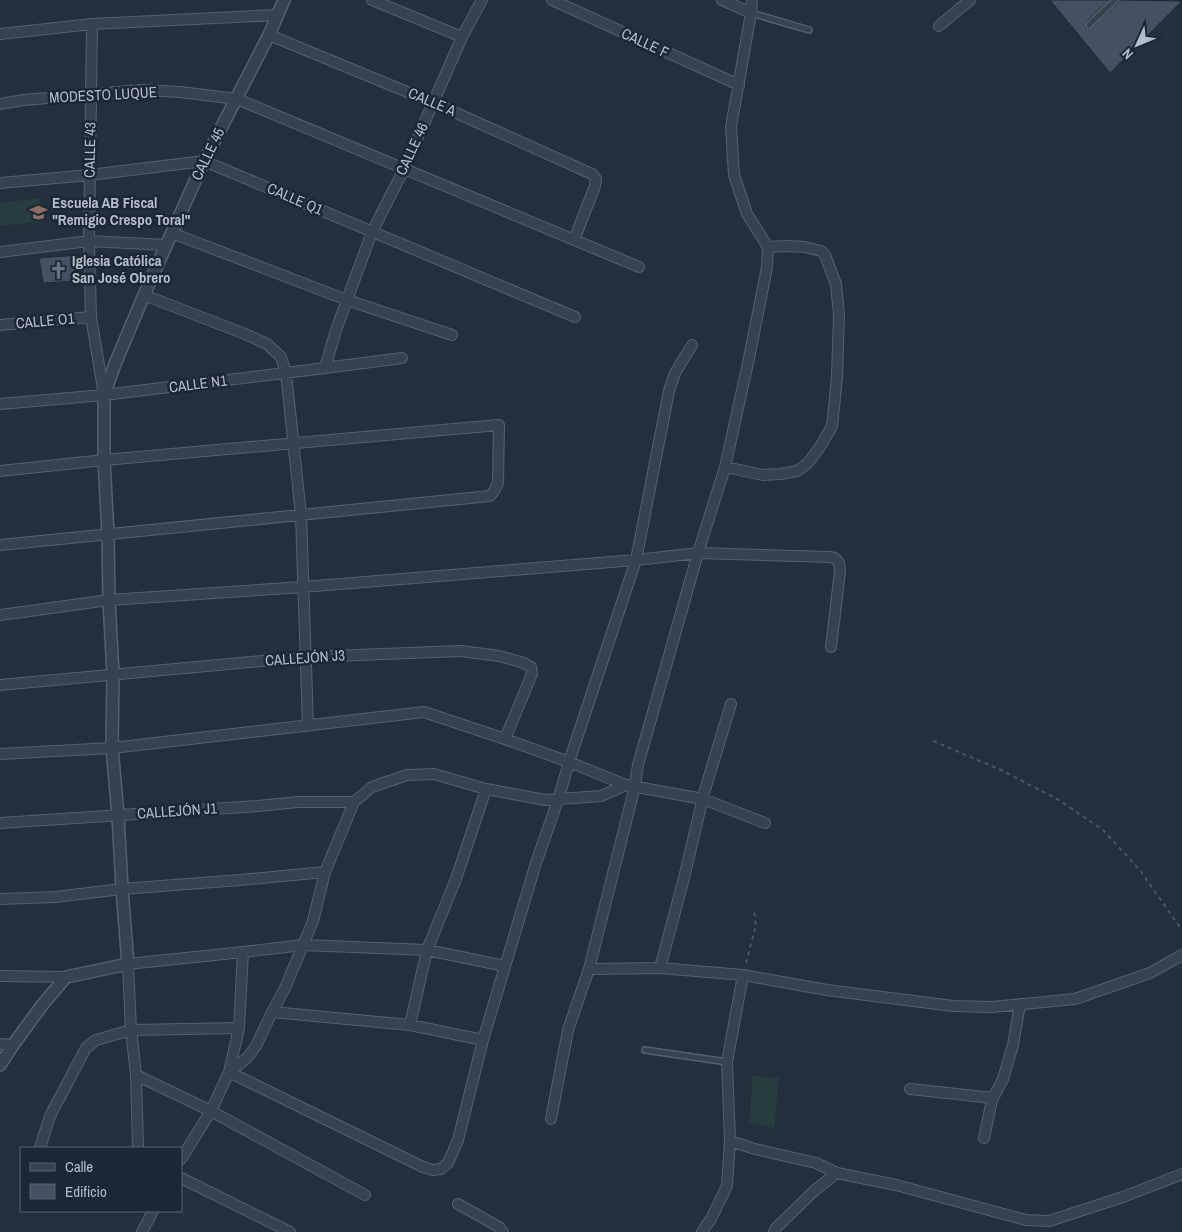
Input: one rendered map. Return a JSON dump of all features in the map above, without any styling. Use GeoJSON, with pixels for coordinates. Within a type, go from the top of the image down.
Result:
{"type":"FeatureCollection","features":[{"type":"Feature","properties":{"kind":"street","name":"CALLE 45"},"geometry":{"type":"LineString","coordinates":[[128,964],[112,748],[113,674],[104,460],[104,395],[144,296],[204,161],[269,35],[284,0]]}},
{"type":"Feature","properties":{"kind":"street"},"geometry":{"type":"LineString","coordinates":[[372,0],[462,37]]}},
{"type":"Feature","properties":{"kind":"street","name":"CALLE 46"},"geometry":{"type":"LineString","coordinates":[[347,300],[372,232],[434,103],[462,37],[482,0]]}},
{"type":"Feature","properties":{"kind":"street","name":"CALLE F"},"geometry":{"type":"LineString","coordinates":[[552,0],[739,85]]}},
{"type":"Feature","properties":{"kind":"street"},"geometry":{"type":"LineString","coordinates":[[722,0],[751,13]]}},
{"type":"Feature","properties":{"kind":"street"},"geometry":{"type":"LineString","coordinates":[[552,1119],[568,1030],[589,968],[630,785],[638,765],[698,553],[725,467],[767,267],[768,247],[747,214],[734,175],[731,127],[752,0]]}},
{"type":"Feature","properties":{"kind":"street"},"geometry":{"type":"LineString","coordinates":[[939,26],[970,0]]}},
{"type":"Feature","properties":{"kind":"street"},"geometry":{"type":"LineString","coordinates":[[0,34],[92,24],[277,16]]}},
{"type":"Feature","properties":{"kind":"street","name":"CALLE 43"},"geometry":{"type":"LineString","coordinates":[[92,24],[89,241],[90,317],[104,395]]}},
{"type":"Feature","properties":{"kind":"street","name":"CALLE A"},"geometry":{"type":"LineString","coordinates":[[269,35],[434,103],[592,174],[596,179],[595,186],[574,240]]}},
{"type":"Feature","properties":{"kind":"street","name":"MODESTO LUQUE"},"geometry":{"type":"LineString","coordinates":[[0,104],[24,100],[141,90],[180,92],[237,99],[639,267]]}},
{"type":"Feature","properties":{"kind":"street","name":"CALLE Q1"},"geometry":{"type":"LineString","coordinates":[[0,183],[90,175],[204,161],[575,317]]}},
{"type":"Feature","properties":{"kind":"street"},"geometry":{"type":"LineString","coordinates":[[172,233],[347,300],[452,335]]}},
{"type":"Feature","properties":{"kind":"street"},"geometry":{"type":"LineString","coordinates":[[0,252],[89,241],[166,245]]}},
{"type":"Feature","properties":{"kind":"street"},"geometry":{"type":"LineString","coordinates":[[725,467],[763,475],[797,471],[808,463],[832,426],[837,377],[839,315],[836,284],[825,255],[821,251],[805,247],[768,247]]}},
{"type":"Feature","properties":{"kind":"street"},"geometry":{"type":"LineString","coordinates":[[144,296],[267,344],[281,357],[286,373],[301,515],[308,726]]}},
{"type":"Feature","properties":{"kind":"street"},"geometry":{"type":"LineString","coordinates":[[325,368],[347,300]]}},
{"type":"Feature","properties":{"kind":"street","name":"CALLE O1"},"geometry":{"type":"LineString","coordinates":[[0,325],[90,317]]}},
{"type":"Feature","properties":{"kind":"street"},"geometry":{"type":"LineString","coordinates":[[229,1072],[423,1167],[433,1170],[441,1169],[448,1163],[458,1140],[484,1040],[536,863],[636,560],[669,390],[675,373],[692,345]]}},
{"type":"Feature","properties":{"kind":"street","name":"CALLE N1"},"geometry":{"type":"LineString","coordinates":[[0,404],[104,395],[402,358]]}},
{"type":"Feature","properties":{"kind":"street"},"geometry":{"type":"LineString","coordinates":[[0,471],[294,442],[499,425],[498,483],[490,496],[0,545]]}},
{"type":"Feature","properties":{"kind":"street"},"geometry":{"type":"LineString","coordinates":[[0,615],[109,600],[303,587],[636,560],[698,553],[829,557],[835,558],[840,563],[831,647]]}},
{"type":"Feature","properties":{"kind":"street","name":"CALLEJÓN J3"},"geometry":{"type":"LineString","coordinates":[[0,685],[306,657],[461,651],[499,656],[524,663],[531,667],[532,674],[505,739]]}},
{"type":"Feature","properties":{"kind":"street"},"geometry":{"type":"LineString","coordinates":[[660,968],[684,878],[702,799],[731,704]]}},
{"type":"Feature","properties":{"kind":"street"},"geometry":{"type":"LineString","coordinates":[[0,754],[112,748],[424,712],[505,739],[630,785],[702,799],[765,823]]}},
{"type":"Feature","properties":{"kind":"street"},"geometry":{"type":"LineString","coordinates":[[229,1072],[246,1058],[256,1046],[285,988],[313,921],[325,872],[354,802],[372,787],[407,775],[434,774],[486,789],[545,800],[558,800],[601,796],[630,785]]}},
{"type":"Feature","properties":{"kind":"street"},"geometry":{"type":"LineString","coordinates":[[410,1025],[427,950],[456,878],[486,789]]}},
{"type":"Feature","properties":{"kind":"street","name":"CALLEJÓN J1"},"geometry":{"type":"LineString","coordinates":[[0,823],[298,802],[354,802]]}},
{"type":"Feature","properties":{"kind":"street"},"geometry":{"type":"LineString","coordinates":[[0,899],[55,897],[122,889],[325,872]]}},
{"type":"Feature","properties":{"kind":"street"},"geometry":{"type":"LineString","coordinates":[[0,976],[66,976],[128,964],[303,944],[427,950],[505,966]]}},
{"type":"Feature","properties":{"kind":"street"},"geometry":{"type":"LineString","coordinates":[[182,1157],[210,1110],[229,1072],[239,1028],[243,952]]}},
{"type":"Feature","properties":{"kind":"street"},"geometry":{"type":"LineString","coordinates":[[589,968],[660,968],[743,975],[826,990],[953,1006],[992,1007],[1075,999],[1150,973],[1182,955]]}},
{"type":"Feature","properties":{"kind":"street"},"geometry":{"type":"LineString","coordinates":[[128,964],[131,1030],[136,1075],[138,1147]]}},
{"type":"Feature","properties":{"kind":"street"},"geometry":{"type":"LineString","coordinates":[[702,1232],[711,1220],[727,1186],[730,1141],[727,1062],[743,975]]}},
{"type":"Feature","properties":{"kind":"street"},"geometry":{"type":"LineString","coordinates":[[0,1065],[43,1004],[66,976]]}},
{"type":"Feature","properties":{"kind":"street"},"geometry":{"type":"LineString","coordinates":[[984,1138],[993,1098],[1003,1079],[1013,1045],[1020,1004]]}},
{"type":"Feature","properties":{"kind":"street"},"geometry":{"type":"LineString","coordinates":[[272,1012],[410,1025],[484,1040]]}},
{"type":"Feature","properties":{"kind":"street"},"geometry":{"type":"LineString","coordinates":[[40,1147],[50,1116],[86,1048],[96,1040],[131,1030],[239,1028]]}},
{"type":"Feature","properties":{"kind":"street"},"geometry":{"type":"LineString","coordinates":[[0,1044],[13,1045]]}},
{"type":"Feature","properties":{"kind":"street"},"geometry":{"type":"LineString","coordinates":[[136,1075],[210,1110],[365,1195]]}},
{"type":"Feature","properties":{"kind":"street"},"geometry":{"type":"LineString","coordinates":[[910,1088],[993,1098]]}},
{"type":"Feature","properties":{"kind":"street"},"geometry":{"type":"LineString","coordinates":[[730,1141],[755,1149],[816,1163],[837,1173],[896,1186],[1026,1220],[1049,1221],[1123,1197],[1182,1174]]}},
{"type":"Feature","properties":{"kind":"street"},"geometry":{"type":"LineString","coordinates":[[774,1232],[815,1190],[837,1173]]}},
{"type":"Feature","properties":{"kind":"street"},"geometry":{"type":"LineString","coordinates":[[182,1178],[290,1232]]}},
{"type":"Feature","properties":{"kind":"street"},"geometry":{"type":"LineString","coordinates":[[458,1204],[503,1232]]}},
{"type":"Feature","properties":{"kind":"street"},"geometry":{"type":"LineString","coordinates":[[142,1232],[152,1212]]}},
{"type":"Feature","properties":{"kind":"street"},"geometry":{"type":"LineString","coordinates":[[1049,1221],[1052,1232]]}},
{"type":"Feature","properties":{"kind":"lane"},"geometry":{"type":"LineString","coordinates":[[1089,26],[1114,0]]}},
{"type":"Feature","properties":{"kind":"lane"},"geometry":{"type":"LineString","coordinates":[[751,13],[809,30]]}},
{"type":"Feature","properties":{"kind":"lane"},"geometry":{"type":"LineString","coordinates":[[646,1050],[727,1062]]}},
{"type":"Feature","properties":{"kind":"path"},"geometry":{"type":"LineString","coordinates":[[932,741],[1001,770],[1059,800],[1103,830],[1140,869],[1182,930]]}},
{"type":"Feature","properties":{"kind":"path"},"geometry":{"type":"LineString","coordinates":[[743,975],[756,925],[754,910]]}},
{"type":"Feature","properties":{"kind":"green space"},"geometry":{"type":"Polygon","coordinates":[[[40,198],[44,221],[0,226],[0,203],[40,198]]]}},
{"type":"Feature","properties":{"kind":"green space"},"geometry":{"type":"Polygon","coordinates":[[[753,1076],[779,1078],[774,1128],[749,1122],[753,1076]]]}},
{"type":"Feature","properties":{"kind":"building"},"geometry":{"type":"Polygon","coordinates":[[[1050,0],[1109,0],[1086,22],[1086,28],[1090,29],[1119,0],[1182,1],[1110,73],[1050,0]]]}},
{"type":"Feature","properties":{"kind":"building","name":"Iglesia Católica San José Obrero"},"geometry":{"type":"Polygon","coordinates":[[[78,255],[81,281],[43,283],[39,258],[78,255]]]}},
{"type":"Feature","properties":{"kind":"place","name":"Escuela AB Fiscal \"Remigio Crespo Toral\""},"geometry":{"type":"Point","coordinates":[38,212]}},
{"type":"Feature","properties":{"kind":"place","name":"Iglesia Católica San José Obrero"},"geometry":{"type":"Point","coordinates":[58,270]}}]}
